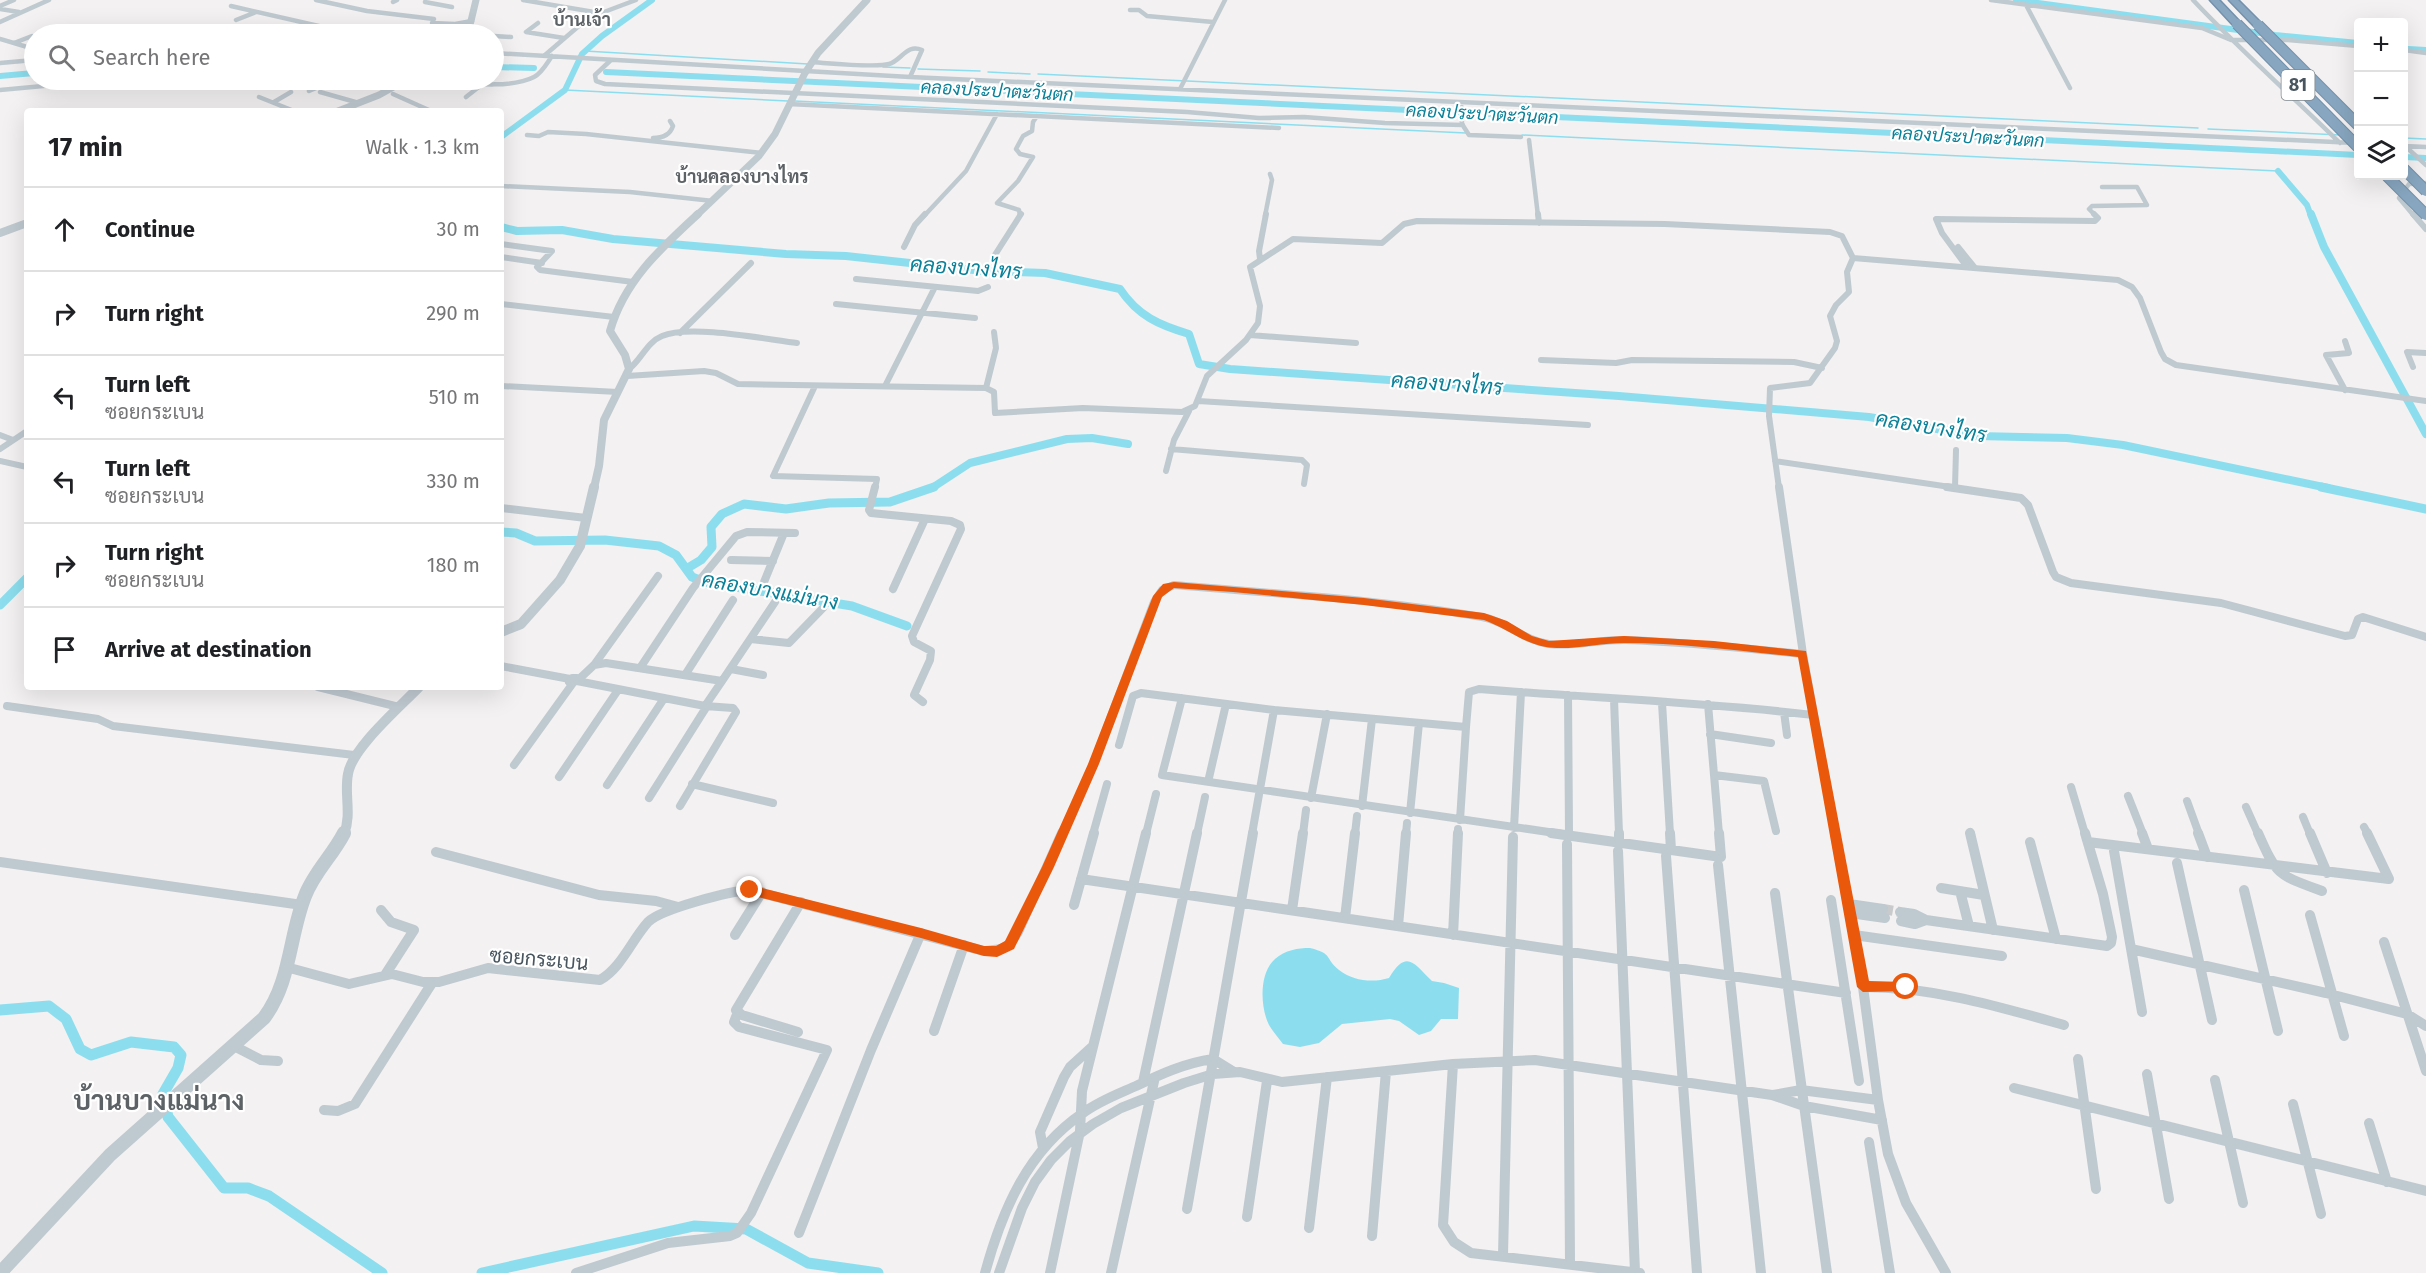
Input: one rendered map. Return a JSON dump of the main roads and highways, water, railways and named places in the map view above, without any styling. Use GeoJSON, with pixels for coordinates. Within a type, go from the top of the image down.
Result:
{"type":"FeatureCollection","features":[{"type":"Feature","properties":{"kind":"highway","name":"81"},"geometry":{"type":"LineString","coordinates":[[2214,0],[2354,141]]}},
{"type":"Feature","properties":{"kind":"highway","name":"81"},"geometry":{"type":"LineString","coordinates":[[2234,0],[2354,120]]}},
{"type":"Feature","properties":{"kind":"highway"},"geometry":{"type":"LineString","coordinates":[[2408,174],[2426,191]]}},
{"type":"Feature","properties":{"kind":"highway"},"geometry":{"type":"LineString","coordinates":[[2391,180],[2426,215]]}},
{"type":"Feature","properties":{"kind":"water"},"geometry":{"type":"Polygon","coordinates":[[[1310,948],[1326,954],[1334,966],[1345,974],[1363,980],[1389,978],[1401,963],[1410,962],[1432,981],[1459,988],[1458,1019],[1441,1019],[1431,1031],[1419,1035],[1399,1021],[1390,1019],[1342,1024],[1319,1043],[1300,1047],[1283,1044],[1266,1018],[1263,990],[1266,973],[1275,959],[1283,953],[1310,948]]]}},
{"type":"Feature","properties":{"kind":"waterway","name":"คลองประปาตะวันตก"},"geometry":{"type":"LineString","coordinates":[[504,135],[565,90],[582,54],[602,36],[652,0]]}},
{"type":"Feature","properties":{"kind":"waterway"},"geometry":{"type":"LineString","coordinates":[[2016,0],[2275,35],[2354,43]]}},
{"type":"Feature","properties":{"kind":"waterway"},"geometry":{"type":"LineString","coordinates":[[2408,49],[2426,50]]}},
{"type":"Feature","properties":{"kind":"waterway"},"geometry":{"type":"LineString","coordinates":[[585,51],[808,64]]}},
{"type":"Feature","properties":{"kind":"waterway","name":"คลองประปาตะวันตก"},"geometry":{"type":"LineString","coordinates":[[504,67],[534,68]]}},
{"type":"Feature","properties":{"kind":"waterway"},"geometry":{"type":"LineString","coordinates":[[883,67],[910,68]]}},
{"type":"Feature","properties":{"kind":"waterway"},"geometry":{"type":"LineString","coordinates":[[918,69],[980,71]]}},
{"type":"Feature","properties":{"kind":"waterway","name":"คลองประปาตะวันตก"},"geometry":{"type":"LineString","coordinates":[[606,72],[2354,155]]}},
{"type":"Feature","properties":{"kind":"waterway"},"geometry":{"type":"LineString","coordinates":[[988,72],[1030,74]]}},
{"type":"Feature","properties":{"kind":"waterway","name":"คลองประปาตะวันตก"},"geometry":{"type":"LineString","coordinates":[[0,76],[24,74]]}},
{"type":"Feature","properties":{"kind":"waterway"},"geometry":{"type":"LineString","coordinates":[[1038,74],[2198,128]]}},
{"type":"Feature","properties":{"kind":"waterway"},"geometry":{"type":"LineString","coordinates":[[565,90],[788,101]]}},
{"type":"Feature","properties":{"kind":"waterway"},"geometry":{"type":"LineString","coordinates":[[794,101],[1466,133]]}},
{"type":"Feature","properties":{"kind":"waterway"},"geometry":{"type":"LineString","coordinates":[[2208,129],[2341,135]]}},
{"type":"Feature","properties":{"kind":"waterway"},"geometry":{"type":"LineString","coordinates":[[1522,135],[2278,171]]}},
{"type":"Feature","properties":{"kind":"waterway"},"geometry":{"type":"LineString","coordinates":[[2408,138],[2426,139]]}},
{"type":"Feature","properties":{"kind":"waterway","name":"คลองประปาตะวันตก"},"geometry":{"type":"LineString","coordinates":[[2408,157],[2426,158]]}},
{"type":"Feature","properties":{"kind":"waterway"},"geometry":{"type":"LineString","coordinates":[[2278,171],[2307,205],[2311,216]]}},
{"type":"Feature","properties":{"kind":"waterway"},"geometry":{"type":"LineString","coordinates":[[2311,214],[2324,247],[2426,434]]}},
{"type":"Feature","properties":{"kind":"waterway","name":"คลองบางไทร"},"geometry":{"type":"LineString","coordinates":[[504,228],[517,231],[562,230],[613,239],[786,254],[846,256],[983,271],[1045,273],[1120,289],[1142,313],[1168,327],[1189,334],[1199,364],[1230,369],[1619,396],[1869,417],[1977,436],[2067,438],[2123,445],[2328,488]]}},
{"type":"Feature","properties":{"kind":"waterway"},"geometry":{"type":"LineString","coordinates":[[933,487],[970,463],[1067,439],[1092,438],[1128,444]]}},
{"type":"Feature","properties":{"kind":"waterway"},"geometry":{"type":"LineString","coordinates":[[686,569],[701,560],[712,547],[711,527],[722,514],[744,504],[786,509],[829,503],[890,502],[933,487]]}},
{"type":"Feature","properties":{"kind":"waterway","name":"คลองบางไทร"},"geometry":{"type":"LineString","coordinates":[[2321,487],[2426,509]]}},
{"type":"Feature","properties":{"kind":"waterway","name":"คลองบางแม่นาง"},"geometry":{"type":"LineString","coordinates":[[504,532],[516,533],[535,541],[605,540],[659,546],[676,555],[686,569]]}},
{"type":"Feature","properties":{"kind":"waterway","name":"คลองบางแม่นาง"},"geometry":{"type":"LineString","coordinates":[[686,569],[692,577],[705,582],[852,606],[907,626]]}},
{"type":"Feature","properties":{"kind":"waterway"},"geometry":{"type":"LineString","coordinates":[[0,605],[24,581]]}},
{"type":"Feature","properties":{"kind":"waterway"},"geometry":{"type":"LineString","coordinates":[[0,1010],[49,1006],[66,1019],[80,1049],[91,1055],[131,1042],[174,1047],[181,1055],[178,1068],[163,1094],[168,1117],[224,1188],[248,1188],[269,1196],[382,1273]]}},
{"type":"Feature","properties":{"kind":"waterway"},"geometry":{"type":"LineString","coordinates":[[482,1273],[694,1226],[746,1229],[808,1263],[878,1273]]}},
{"type":"Feature","properties":{"kind":"tunnel"},"geometry":{"type":"LineString","coordinates":[[1883,909],[1900,912]]}},
{"type":"Feature","properties":{"kind":"district","name":"บ้านเจ้า"},"geometry":{"type":"Point","coordinates":[582,20]}},
{"type":"Feature","properties":{"kind":"district","name":"บ้านคลองบางไทร"},"geometry":{"type":"Point","coordinates":[742,177]}},
{"type":"Feature","properties":{"kind":"district","name":"บ้านบางแม่นาง"},"geometry":{"type":"Point","coordinates":[159,1101]}}]}
